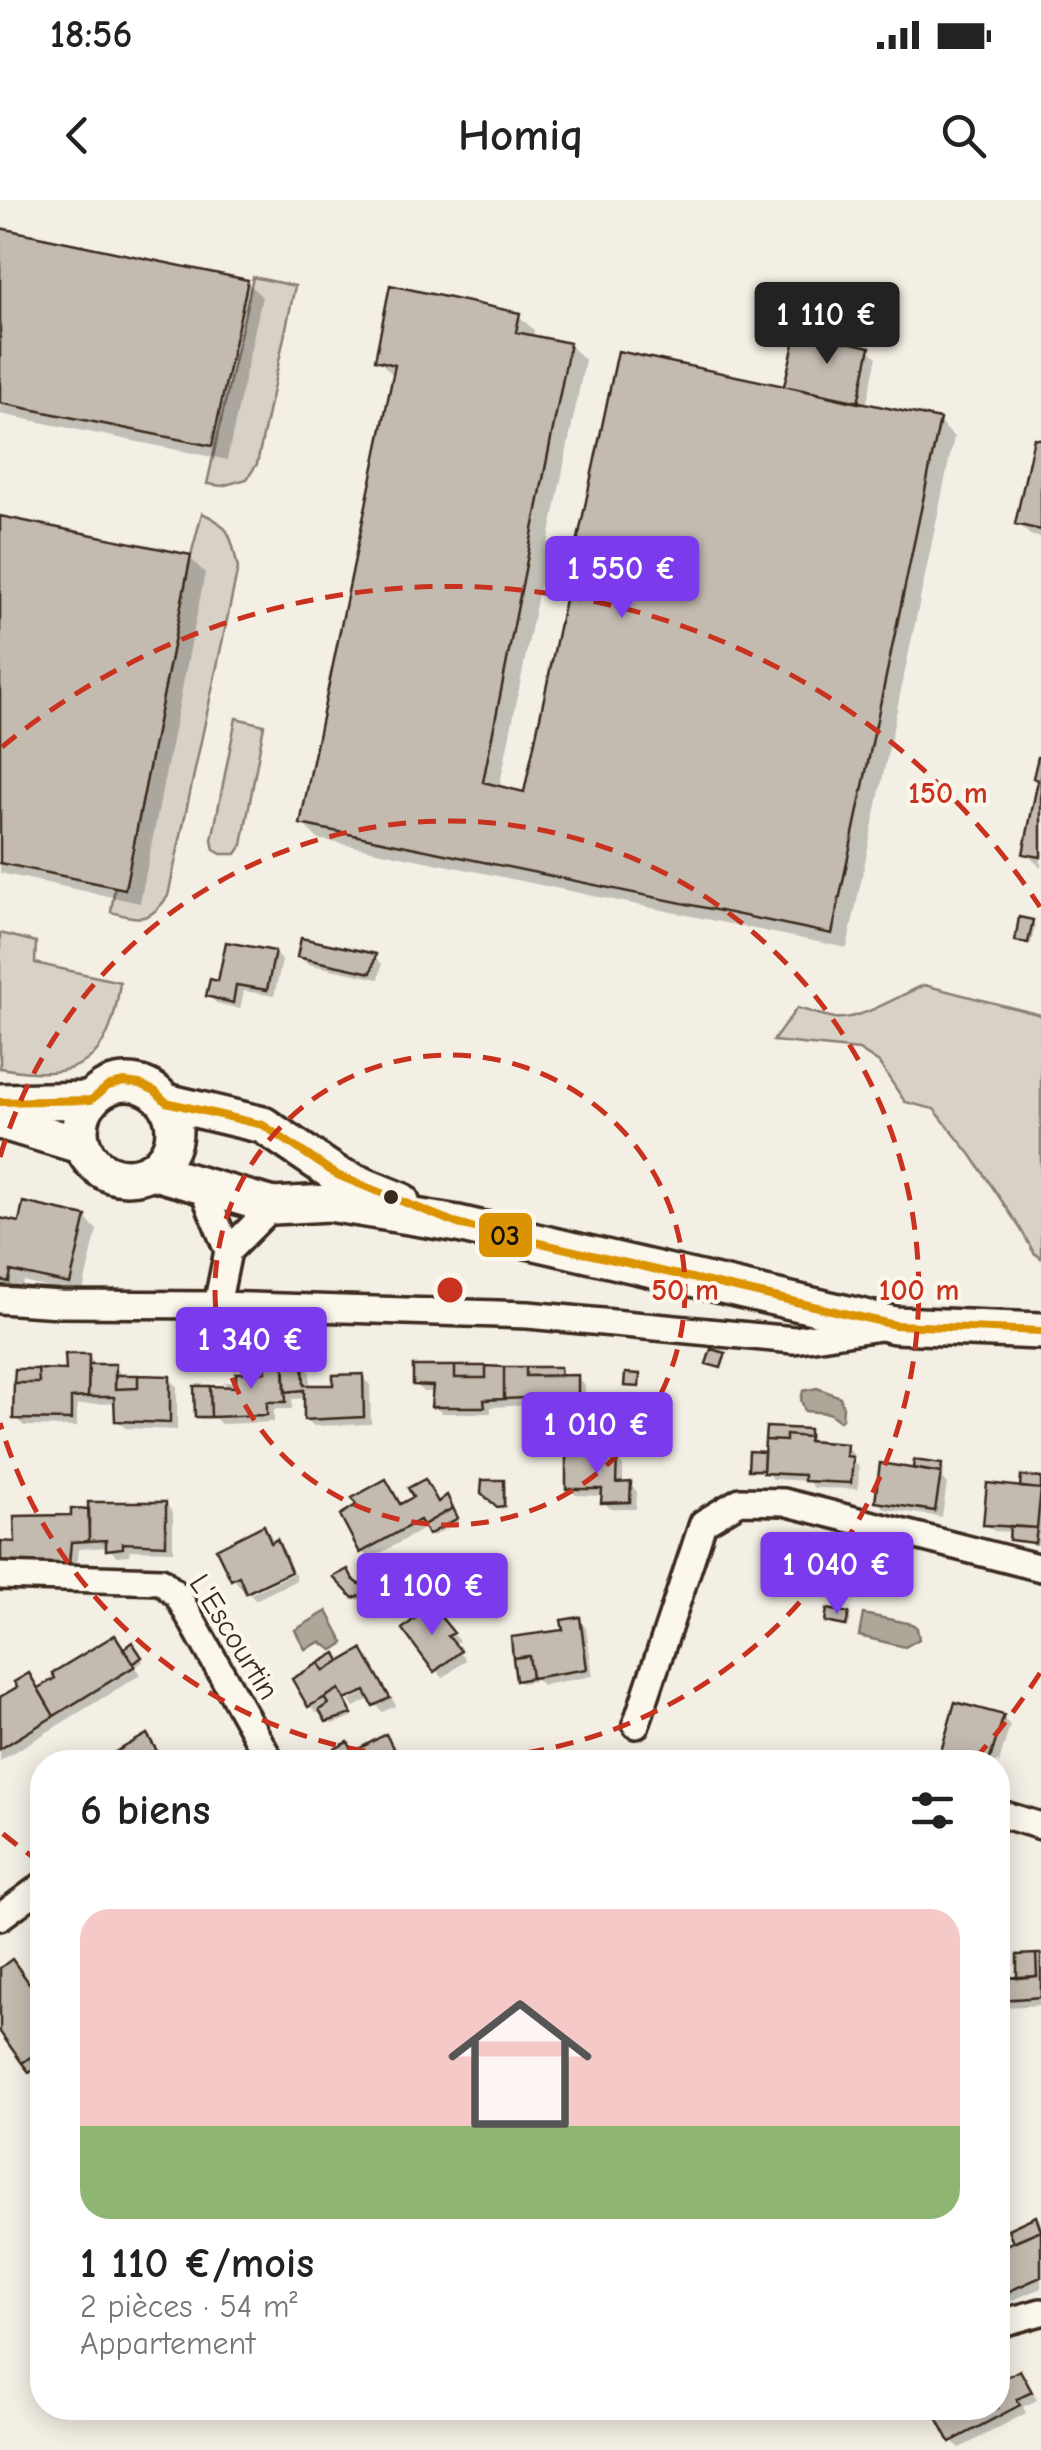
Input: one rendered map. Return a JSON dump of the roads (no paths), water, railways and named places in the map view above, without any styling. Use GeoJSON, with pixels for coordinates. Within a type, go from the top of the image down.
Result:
{"type":"FeatureCollection","features":[{"type":"Feature","properties":{"kind":"main road"},"geometry":{"type":"LineString","coordinates":[[124,1082],[155,1091],[166,1102],[175,1134],[162,1162],[151,1171],[121,1177],[94,1165],[83,1146],[80,1123],[91,1100],[108,1086],[124,1082]]}},
{"type":"Feature","properties":{"kind":"main road"},"geometry":{"type":"LineString","coordinates":[[0,1102],[91,1100]]}},
{"type":"Feature","properties":{"kind":"main road"},"geometry":{"type":"LineString","coordinates":[[166,1102],[263,1126],[337,1175],[458,1224]]}},
{"type":"Feature","properties":{"kind":"main road"},"geometry":{"type":"LineString","coordinates":[[0,1121],[83,1146]]}},
{"type":"Feature","properties":{"kind":"main road"},"geometry":{"type":"LineString","coordinates":[[273,1206],[294,1184],[299,1151]]}},
{"type":"Feature","properties":{"kind":"main road"},"geometry":{"type":"LineString","coordinates":[[151,1171],[273,1206],[328,1203],[458,1224],[895,1325],[1041,1331]]}},
{"type":"Feature","properties":{"kind":"street"},"geometry":{"type":"LineString","coordinates":[[202,1187],[228,1251],[218,1305]]}},
{"type":"Feature","properties":{"kind":"street"},"geometry":{"type":"LineString","coordinates":[[228,1251],[273,1206]]}},
{"type":"Feature","properties":{"kind":"street"},"geometry":{"type":"LineString","coordinates":[[0,1300],[528,1315],[794,1340],[895,1325]]}},
{"type":"Feature","properties":{"kind":"street"},"geometry":{"type":"LineString","coordinates":[[636,1725],[702,1523],[740,1501],[784,1502],[1041,1568]]}},
{"type":"Feature","properties":{"kind":"street","name":"L'Escourtin"},"geometry":{"type":"LineString","coordinates":[[0,1576],[161,1581],[178,1596],[264,1750]]}},
{"type":"Feature","properties":{"kind":"street"},"geometry":{"type":"LineString","coordinates":[[1010,1816],[1041,1826]]}},
{"type":"Feature","properties":{"kind":"street"},"geometry":{"type":"LineString","coordinates":[[0,1917],[30,1895]]}},
{"type":"Feature","properties":{"kind":"street"},"geometry":{"type":"LineString","coordinates":[[1010,2321],[1041,2312]]}}]}
